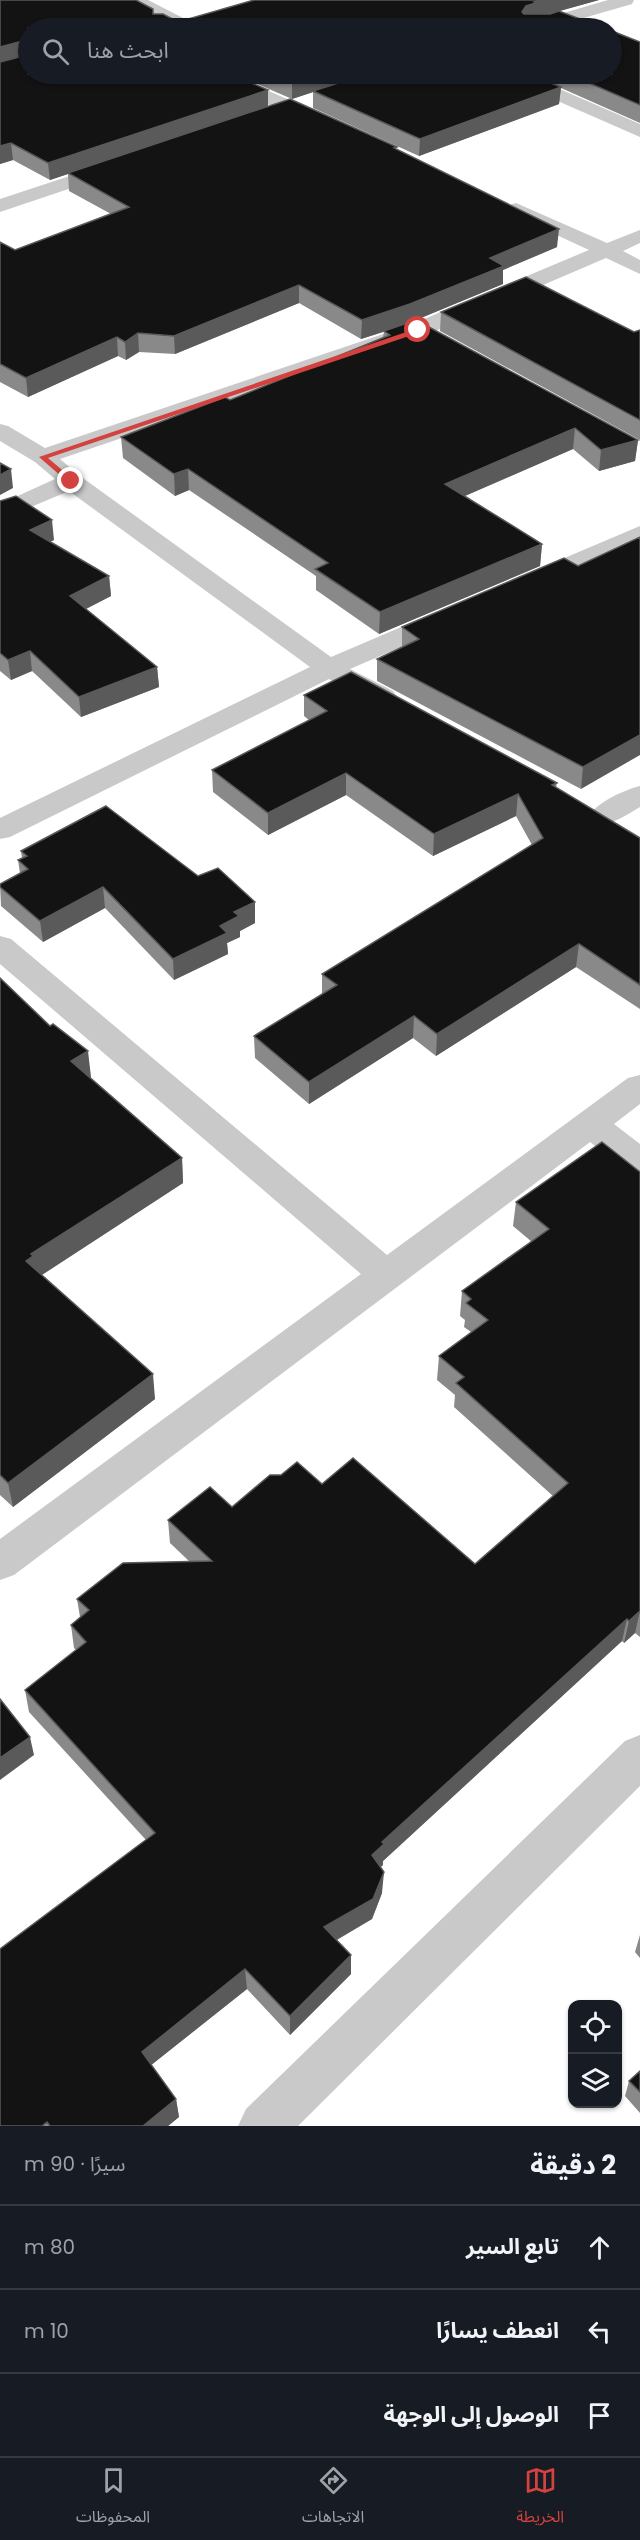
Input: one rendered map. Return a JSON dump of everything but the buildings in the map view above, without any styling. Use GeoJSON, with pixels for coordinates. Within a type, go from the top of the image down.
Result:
{"type":"FeatureCollection","features":[{"type":"Feature","properties":{"kind":"street"},"geometry":{"type":"LineString","coordinates":[[135,0],[178,18]]}},
{"type":"Feature","properties":{"kind":"street"},"geometry":{"type":"LineString","coordinates":[[566,18],[626,0]]}},
{"type":"Feature","properties":{"kind":"street"},"geometry":{"type":"LineString","coordinates":[[238,84],[342,130]]}},
{"type":"Feature","properties":{"kind":"street"},"geometry":{"type":"LineString","coordinates":[[534,84],[640,131]]}},
{"type":"Feature","properties":{"kind":"street"},"geometry":{"type":"LineString","coordinates":[[266,114],[311,99]]}},
{"type":"Feature","properties":{"kind":"street"},"geometry":{"type":"LineString","coordinates":[[0,206],[133,160]]}},
{"type":"Feature","properties":{"kind":"street"},"geometry":{"type":"LineString","coordinates":[[500,202],[640,268]]}},
{"type":"Feature","properties":{"kind":"street"},"geometry":{"type":"LineString","coordinates":[[43,457],[418,330],[640,236]]}},
{"type":"Feature","properties":{"kind":"street"},"geometry":{"type":"LineString","coordinates":[[418,330],[439,341]]}},
{"type":"Feature","properties":{"kind":"street"},"geometry":{"type":"LineString","coordinates":[[0,431],[43,457],[71,481],[329,668],[403,708]]}},
{"type":"Feature","properties":{"kind":"street"},"geometry":{"type":"LineString","coordinates":[[0,513],[71,481]]}},
{"type":"Feature","properties":{"kind":"street"},"geometry":{"type":"LineString","coordinates":[[511,590],[640,534]]}},
{"type":"Feature","properties":{"kind":"street"},"geometry":{"type":"LineString","coordinates":[[0,830],[329,668],[468,608]]}},
{"type":"Feature","properties":{"kind":"street"},"geometry":{"type":"LineString","coordinates":[[602,817],[640,795]]}},
{"type":"Feature","properties":{"kind":"street"},"geometry":{"type":"LineString","coordinates":[[0,947],[387,1276]]}},
{"type":"Feature","properties":{"kind":"street"},"geometry":{"type":"LineString","coordinates":[[0,1562],[592,1125],[640,1087]]}},
{"type":"Feature","properties":{"kind":"street"},"geometry":{"type":"LineString","coordinates":[[592,1125],[640,1162]]}},
{"type":"Feature","properties":{"kind":"street"},"geometry":{"type":"LineString","coordinates":[[263,2126],[640,1756]]}},
{"type":"Feature","properties":{"kind":"route"},"geometry":{"type":"LineString","coordinates":[[71,481],[43,457],[418,330]]}}]}
